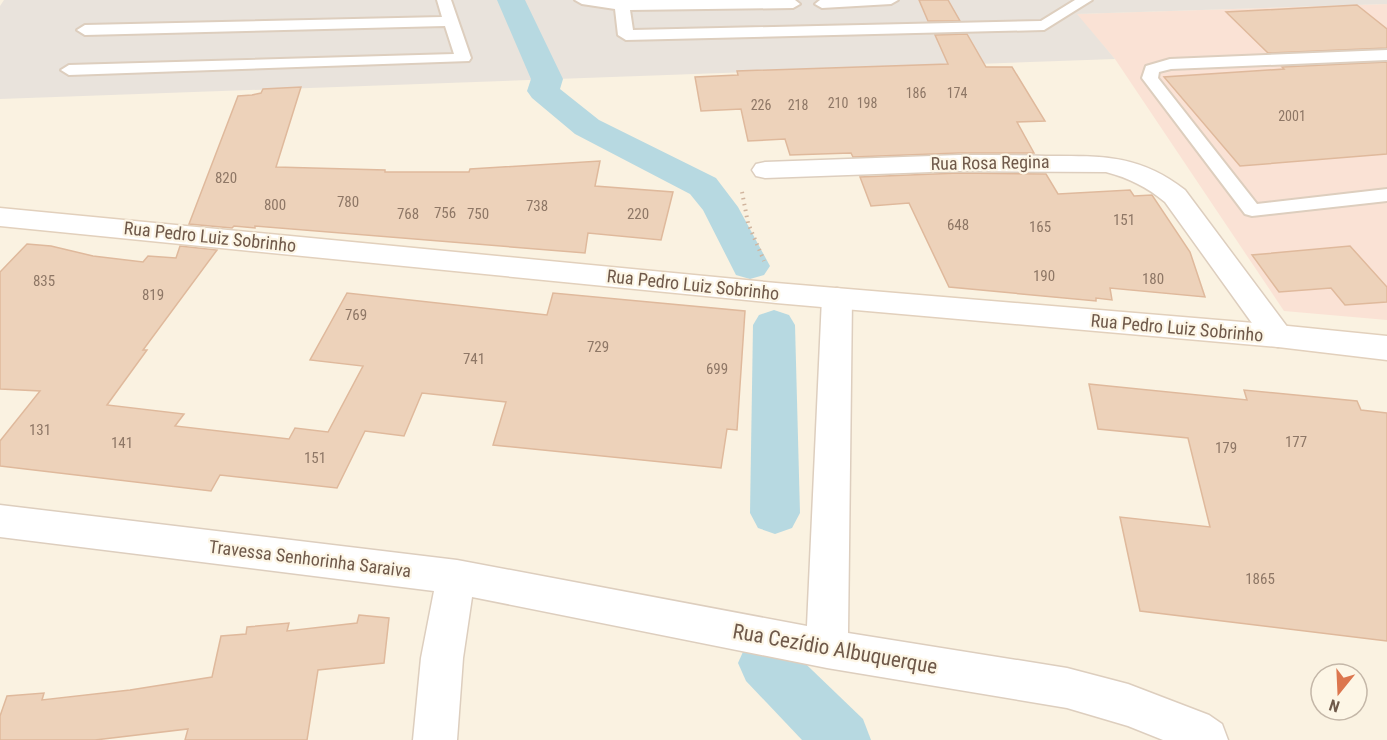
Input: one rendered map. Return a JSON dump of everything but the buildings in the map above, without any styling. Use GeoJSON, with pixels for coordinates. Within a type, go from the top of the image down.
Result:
{"type":"FeatureCollection","features":[{"type":"Feature","properties":{"kind":"street","name":"Rua Rosa Regina"},"geometry":{"type":"LineString","coordinates":[[765,170],[959,163],[1067,162],[1123,167],[1159,183],[1175,196],[1278,336]]}},
{"type":"Feature","properties":{"kind":"street","name":"Rua Pedro Luiz Sobrinho"},"geometry":{"type":"LineString","coordinates":[[0,217],[776,293],[1278,336],[1387,348]]}},
{"type":"Feature","properties":{"kind":"street"},"geometry":{"type":"LineString","coordinates":[[827,649],[837,298]]}},
{"type":"Feature","properties":{"kind":"street","name":"Travessa Senhorinha Saraiva"},"geometry":{"type":"LineString","coordinates":[[0,521],[457,577]]}},
{"type":"Feature","properties":{"kind":"street"},"geometry":{"type":"LineString","coordinates":[[435,740],[439,671],[446,621],[457,577]]}},
{"type":"Feature","properties":{"kind":"street","name":"Rua Cezídio Albuquerque"},"geometry":{"type":"LineString","coordinates":[[457,577],[827,649],[1067,688],[1128,705],[1193,730],[1206,740]]}},
{"type":"Feature","properties":{"kind":"lane"},"geometry":{"type":"LineString","coordinates":[[69,70],[464,58],[444,0]]}},
{"type":"Feature","properties":{"kind":"lane"},"geometry":{"type":"LineString","coordinates":[[582,0],[622,6],[793,4]]}},
{"type":"Feature","properties":{"kind":"lane"},"geometry":{"type":"LineString","coordinates":[[676,6],[693,0]]}},
{"type":"Feature","properties":{"kind":"lane"},"geometry":{"type":"LineString","coordinates":[[822,4],[891,0]]}},
{"type":"Feature","properties":{"kind":"lane"},"geometry":{"type":"LineString","coordinates":[[622,6],[626,35],[638,35],[1044,25],[1085,0]]}},
{"type":"Feature","properties":{"kind":"lane"},"geometry":{"type":"LineString","coordinates":[[86,30],[451,21]]}},
{"type":"Feature","properties":{"kind":"lane"},"geometry":{"type":"LineString","coordinates":[[1387,56],[1170,64],[1152,69],[1150,78],[1252,210],[1387,195]]}},
{"type":"Feature","properties":{"kind":"path"},"geometry":{"type":"LineString","coordinates":[[765,170],[750,177],[742,191],[748,223],[776,293]]}},
{"type":"Feature","properties":{"kind":"shaded area"},"geometry":{"type":"Polygon","coordinates":[[[4,0],[1387,0],[1387,4],[1077,14],[1115,59],[0,99],[0,6],[4,0]]]}},
{"type":"Feature","properties":{"kind":"shaded area"},"geometry":{"type":"Polygon","coordinates":[[[1387,4],[1387,320],[1284,311],[1115,59],[1076,14],[1387,4]]]}},
{"type":"Feature","properties":{"kind":"waterway"},"geometry":{"type":"LineString","coordinates":[[511,0],[547,79],[543,91],[587,127],[703,186],[720,207],[750,266]]}},
{"type":"Feature","properties":{"kind":"waterway"},"geometry":{"type":"LineString","coordinates":[[774,325],[775,513]]}},
{"type":"Feature","properties":{"kind":"waterway"},"geometry":{"type":"LineString","coordinates":[[766,663],[842,740]]}}]}
